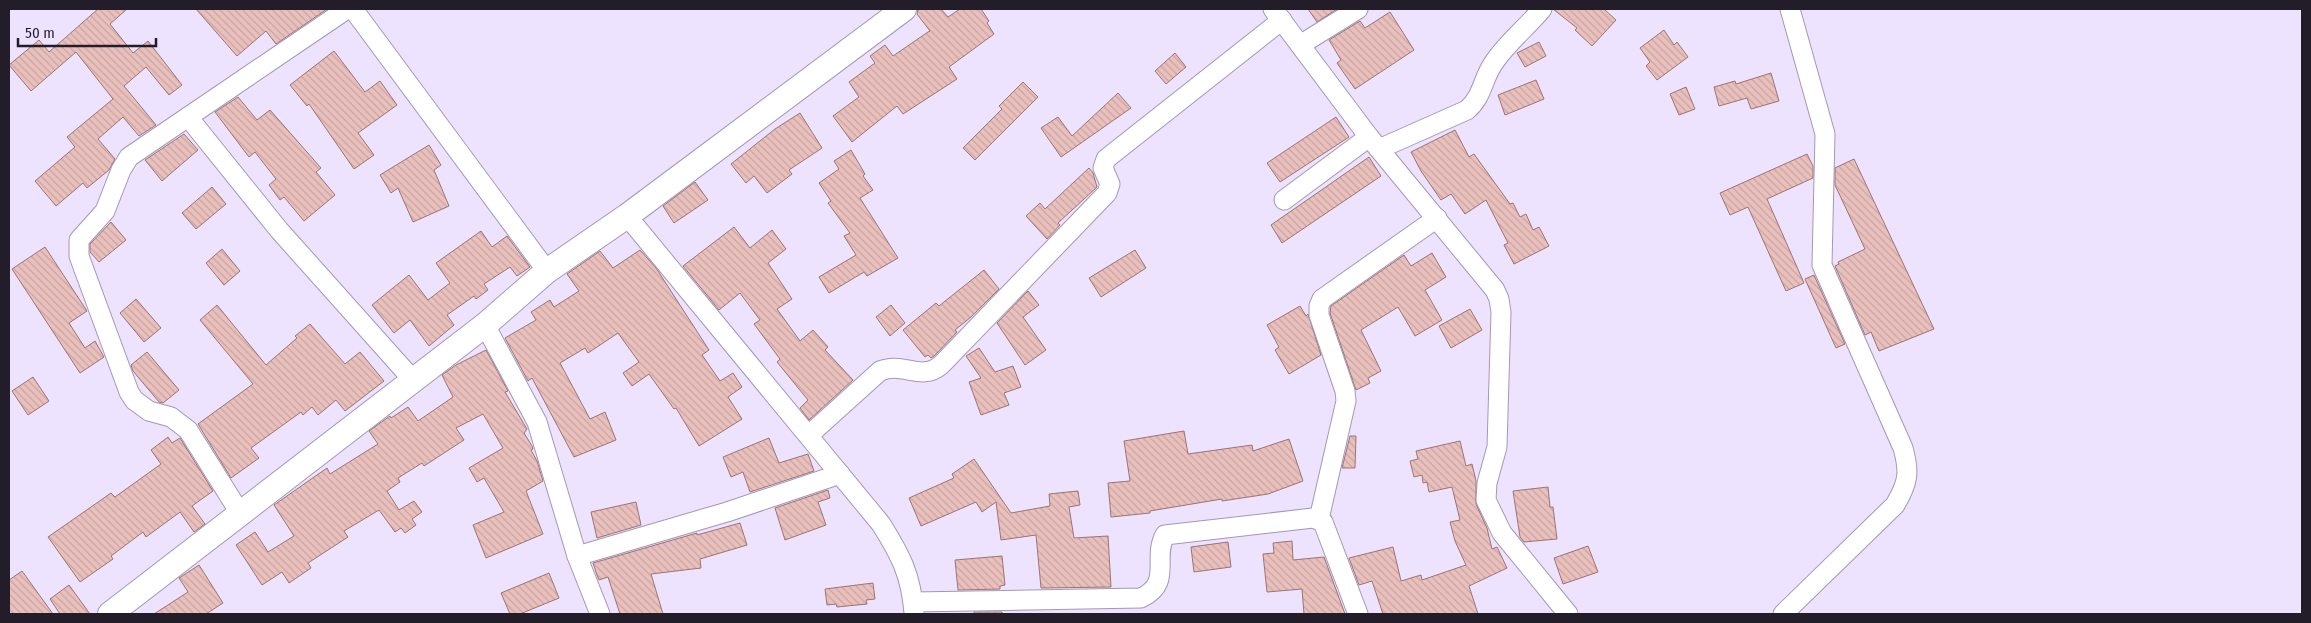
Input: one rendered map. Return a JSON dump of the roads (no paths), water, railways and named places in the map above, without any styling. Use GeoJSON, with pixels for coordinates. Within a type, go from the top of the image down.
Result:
{"type":"FeatureCollection","features":[{"type":"Feature","properties":{"kind":"street"},"geometry":{"type":"LineString","coordinates":[[240,513],[188,430],[170,417],[157,415],[149,411],[134,400],[129,392],[79,256],[79,240],[104,211],[126,161],[347,9]]}},
{"type":"Feature","properties":{"kind":"street"},"geometry":{"type":"LineString","coordinates":[[353,9],[547,271]]}},
{"type":"Feature","properties":{"kind":"street"},"geometry":{"type":"LineString","coordinates":[[113,614],[240,513],[485,324],[547,271],[626,216],[904,9]]}},
{"type":"Feature","properties":{"kind":"street"},"geometry":{"type":"LineString","coordinates":[[1300,45],[1358,9]]}},
{"type":"Feature","properties":{"kind":"street"},"geometry":{"type":"LineString","coordinates":[[1284,200],[1374,143],[1466,110],[1476,102],[1494,62],[1542,9]]}},
{"type":"Feature","properties":{"kind":"street"},"geometry":{"type":"LineString","coordinates":[[1783,614],[1895,505],[1906,486],[1908,466],[1903,448],[1822,265],[1825,134],[1790,9]]}},
{"type":"Feature","properties":{"kind":"street"},"geometry":{"type":"LineString","coordinates":[[809,435],[880,371],[889,367],[926,373],[934,371],[1107,193],[1110,184],[1103,168],[1106,159],[1277,14],[1374,143],[1495,290],[1499,299],[1500,312],[1497,446],[1487,483],[1486,500],[1502,533],[1568,614]]}},
{"type":"Feature","properties":{"kind":"street"},"geometry":{"type":"LineString","coordinates":[[188,117],[279,230],[413,380]]}},
{"type":"Feature","properties":{"kind":"street"},"geometry":{"type":"LineString","coordinates":[[626,216],[809,435],[880,524],[902,558],[909,579],[914,608],[1141,598],[1150,594],[1156,587],[1161,574],[1161,543],[1165,535],[1319,518]]}},
{"type":"Feature","properties":{"kind":"street"},"geometry":{"type":"LineString","coordinates":[[1358,614],[1326,528],[1319,518],[1346,401],[1345,391],[1319,315],[1318,306],[1322,299],[1437,218]]}},
{"type":"Feature","properties":{"kind":"street"},"geometry":{"type":"LineString","coordinates":[[485,324],[537,422],[577,556],[600,614]]}},
{"type":"Feature","properties":{"kind":"street"},"geometry":{"type":"LineString","coordinates":[[577,556],[727,512],[840,474]]}}]}
